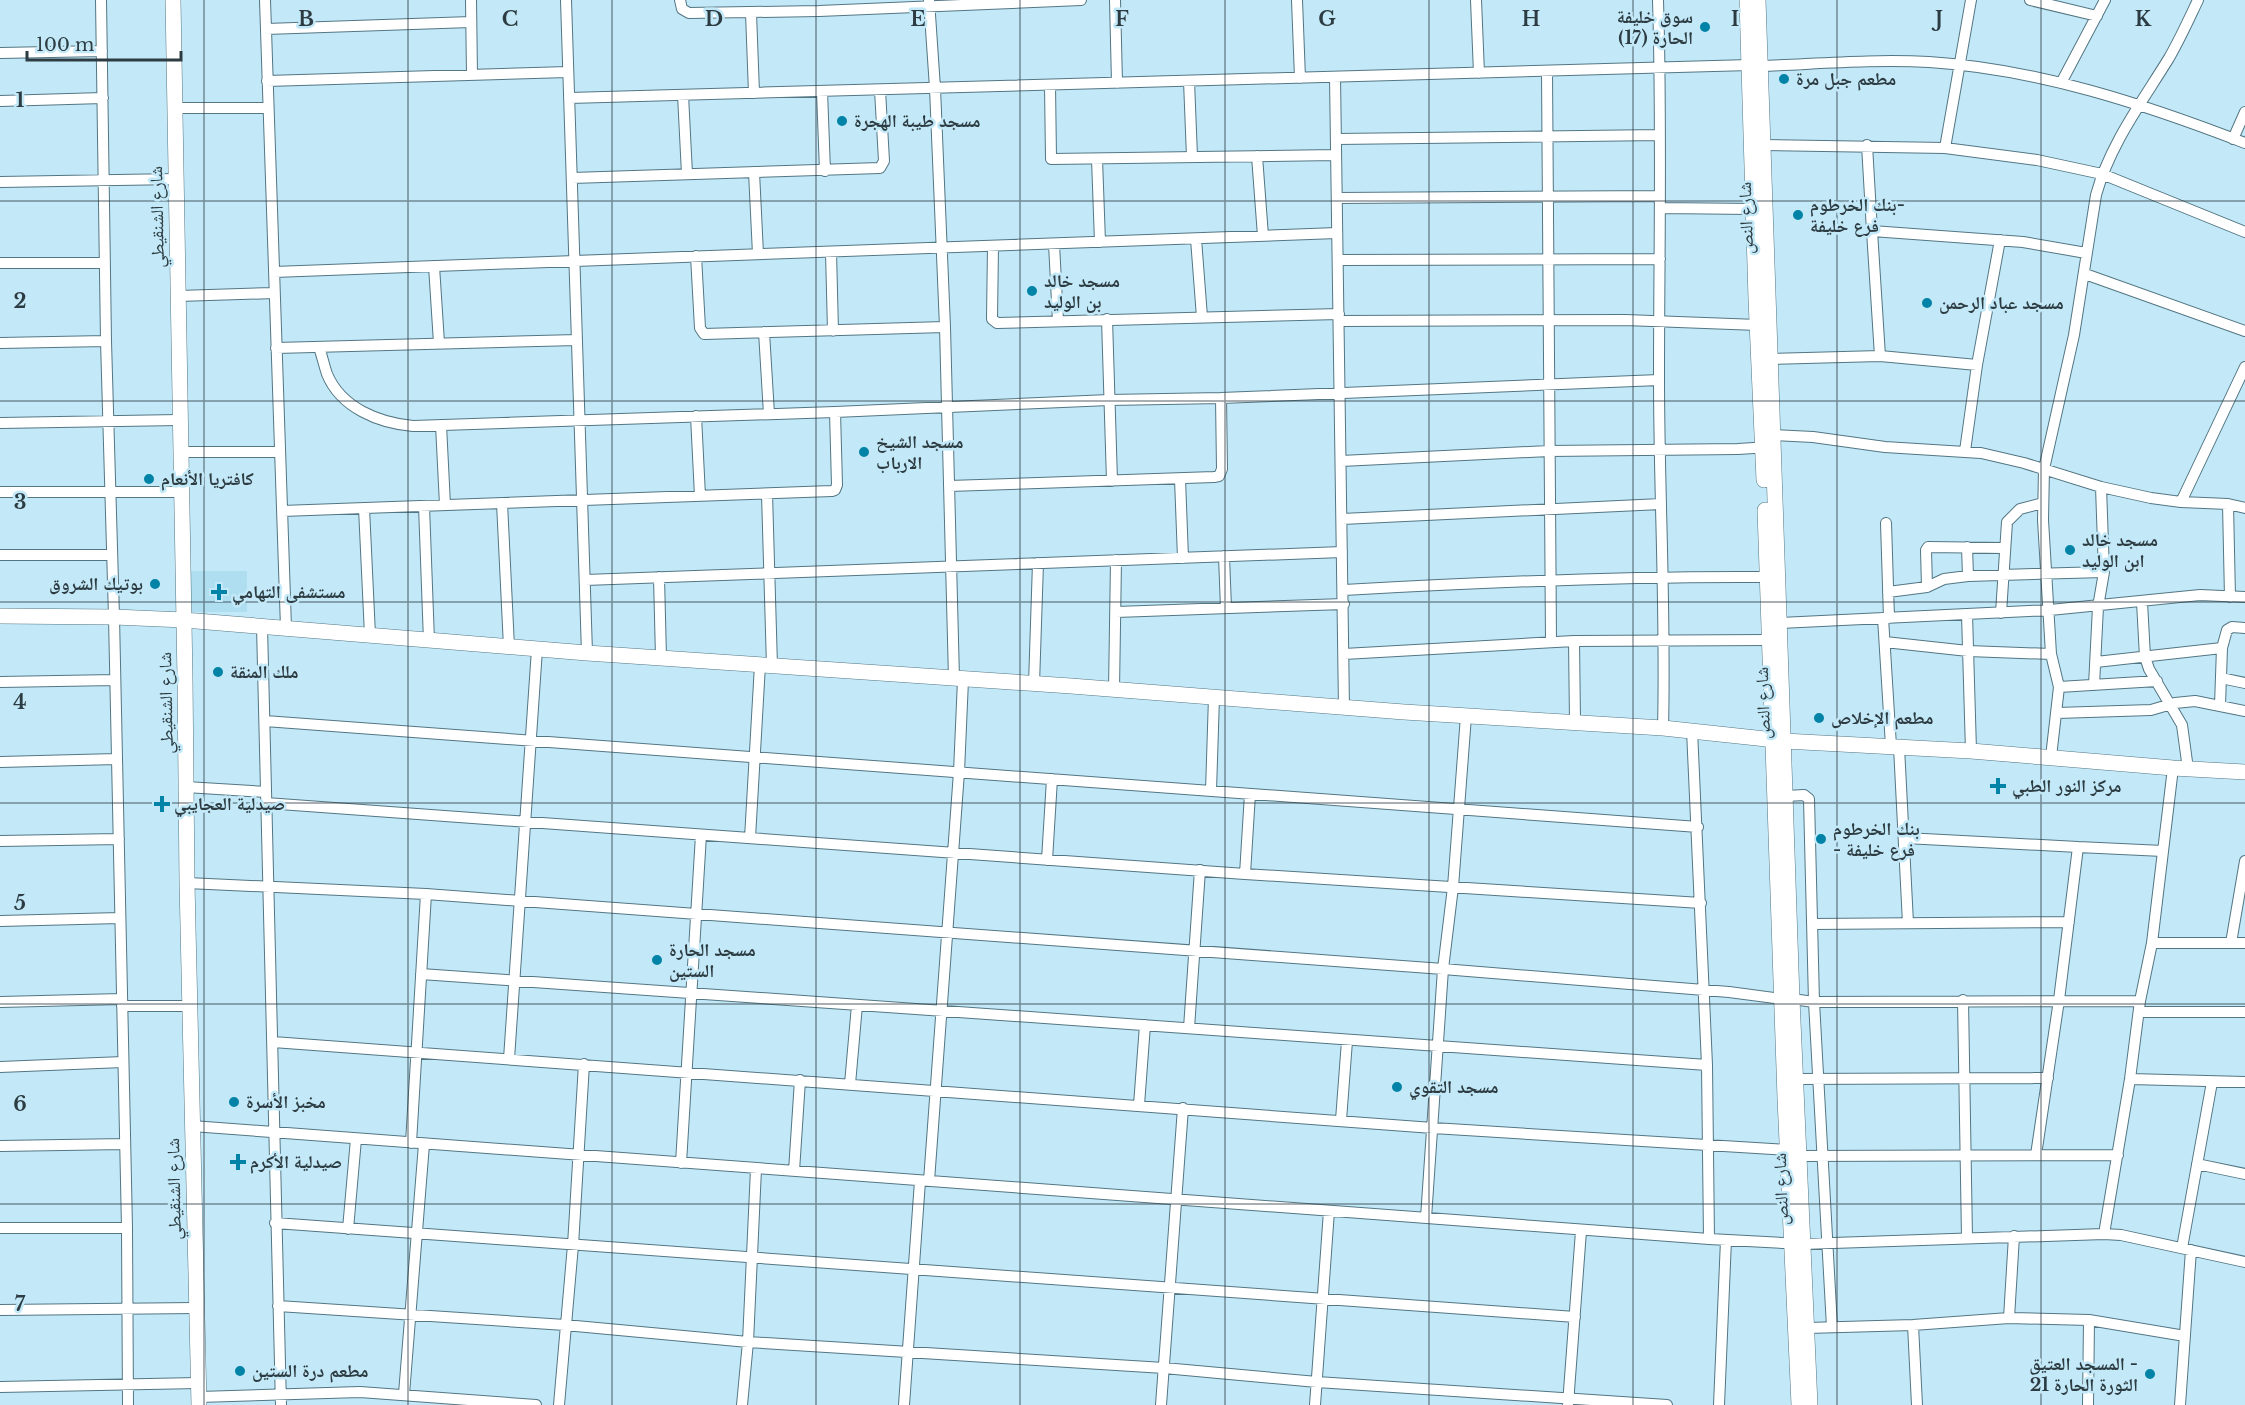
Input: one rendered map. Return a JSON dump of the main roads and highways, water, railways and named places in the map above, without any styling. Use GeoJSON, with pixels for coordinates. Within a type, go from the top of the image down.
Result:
{"type":"FeatureCollection","features":[{"type":"Feature","properties":{"kind":"place","name":"سوق خليفة الحارة (17)"},"geometry":{"type":"Point","coordinates":[1705,27]}},
{"type":"Feature","properties":{"kind":"place","name":"مطعم جبل مرة"},"geometry":{"type":"Point","coordinates":[1784,79]}},
{"type":"Feature","properties":{"kind":"place","name":"مسجد طيبة الهجرة"},"geometry":{"type":"Point","coordinates":[842,121]}},
{"type":"Feature","properties":{"kind":"place","name":"بنك الخرطوم- فرع خليفة"},"geometry":{"type":"Point","coordinates":[1798,215]}},
{"type":"Feature","properties":{"kind":"place","name":"مسجد خالد بن الوليد"},"geometry":{"type":"Point","coordinates":[1032,291]}},
{"type":"Feature","properties":{"kind":"place","name":"مسجد عباد الرحمن"},"geometry":{"type":"Point","coordinates":[1927,303]}},
{"type":"Feature","properties":{"kind":"place","name":"مسجد الشيخ الارباب"},"geometry":{"type":"Point","coordinates":[864,452]}},
{"type":"Feature","properties":{"kind":"place","name":"كافتريا الأنعام"},"geometry":{"type":"Point","coordinates":[149,479]}},
{"type":"Feature","properties":{"kind":"place","name":"مسجد خالد ابن الوليد"},"geometry":{"type":"Point","coordinates":[2070,550]}},
{"type":"Feature","properties":{"kind":"place","name":"بوتيك الشروق"},"geometry":{"type":"Point","coordinates":[155,584]}},
{"type":"Feature","properties":{"kind":"place","name":"مستشفى التهامي"},"geometry":{"type":"Point","coordinates":[219,592]}},
{"type":"Feature","properties":{"kind":"place","name":"ملك المنقة"},"geometry":{"type":"Point","coordinates":[218,672]}},
{"type":"Feature","properties":{"kind":"place","name":"مطعم الإخلاص"},"geometry":{"type":"Point","coordinates":[1819,718]}},
{"type":"Feature","properties":{"kind":"place","name":"مركز النور الطبي"},"geometry":{"type":"Point","coordinates":[1998,786]}},
{"type":"Feature","properties":{"kind":"place","name":"صيدلية العجايبي"},"geometry":{"type":"Point","coordinates":[162,804]}},
{"type":"Feature","properties":{"kind":"place","name":"بنك الخرطوم - فرع خليفة"},"geometry":{"type":"Point","coordinates":[1821,839]}},
{"type":"Feature","properties":{"kind":"place","name":"مسجد الحارة الستين"},"geometry":{"type":"Point","coordinates":[657,960]}},
{"type":"Feature","properties":{"kind":"place","name":"مسجد التقوي"},"geometry":{"type":"Point","coordinates":[1397,1087]}},
{"type":"Feature","properties":{"kind":"place","name":"مخبز الأسرة"},"geometry":{"type":"Point","coordinates":[234,1102]}},
{"type":"Feature","properties":{"kind":"place","name":"صيدلية الأكرم"},"geometry":{"type":"Point","coordinates":[238,1162]}},
{"type":"Feature","properties":{"kind":"place","name":"مطعم درة الستين"},"geometry":{"type":"Point","coordinates":[240,1371]}},
{"type":"Feature","properties":{"kind":"place","name":"المسجد العتيق - الثورة الحارة 21"},"geometry":{"type":"Point","coordinates":[2150,1374]}}]}
